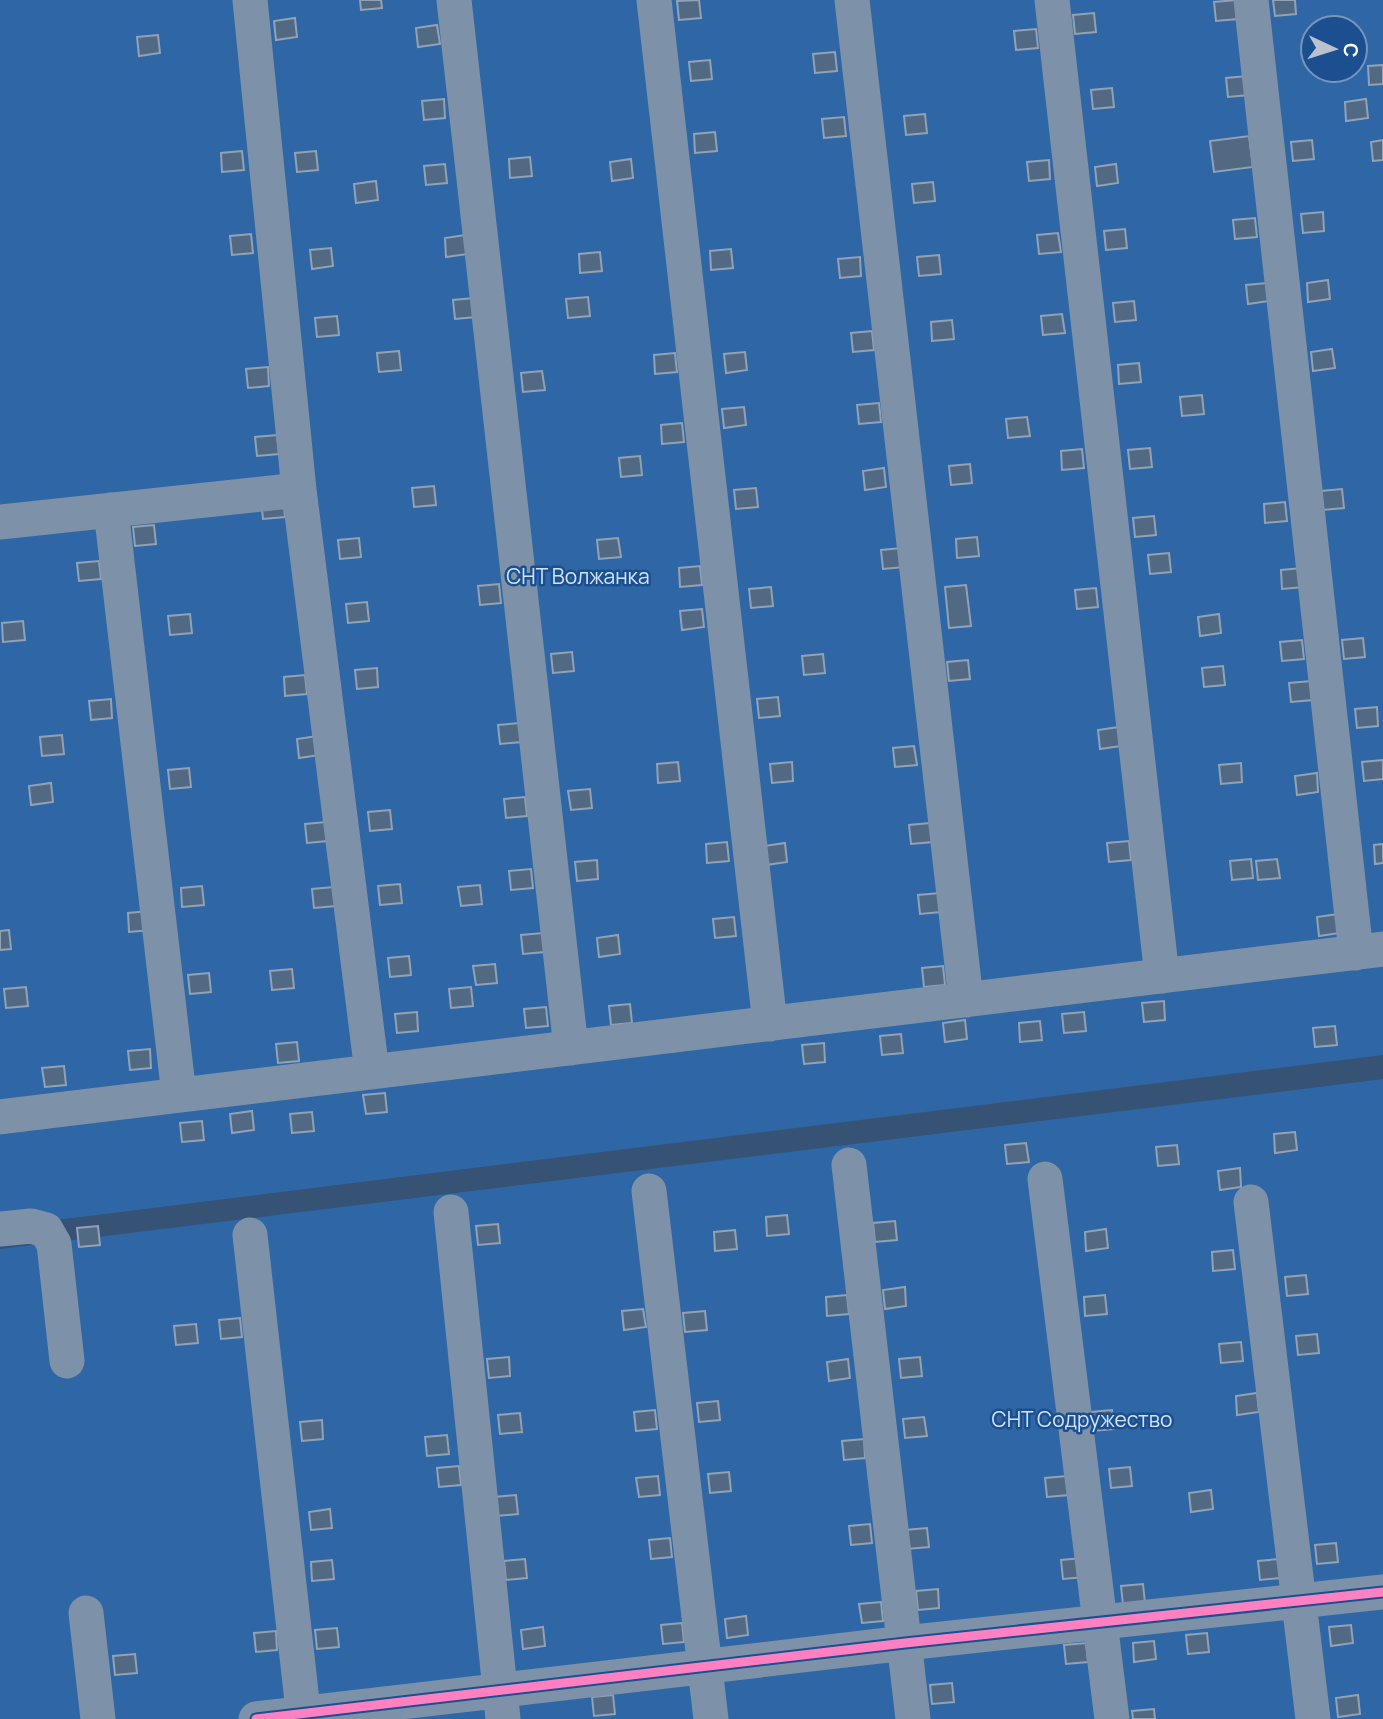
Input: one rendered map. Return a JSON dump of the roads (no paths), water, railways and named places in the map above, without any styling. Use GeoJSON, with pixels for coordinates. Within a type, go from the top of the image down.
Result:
{"type":"FeatureCollection","features":[{"type":"Feature","properties":{"kind":"street"},"geometry":{"type":"LineString","coordinates":[[250,0],[299,489],[372,1072]]}},
{"type":"Feature","properties":{"kind":"street"},"geometry":{"type":"LineString","coordinates":[[454,0],[571,1048]]}},
{"type":"Feature","properties":{"kind":"street"},"geometry":{"type":"LineString","coordinates":[[654,0],[770,1024]]}},
{"type":"Feature","properties":{"kind":"street"},"geometry":{"type":"LineString","coordinates":[[852,0],[966,1000]]}},
{"type":"Feature","properties":{"kind":"street"},"geometry":{"type":"LineString","coordinates":[[1052,0],[1162,976]]}},
{"type":"Feature","properties":{"kind":"street"},"geometry":{"type":"LineString","coordinates":[[0,1117],[1369,951],[1251,0]]}},
{"type":"Feature","properties":{"kind":"street"},"geometry":{"type":"LineString","coordinates":[[0,522],[299,489]]}},
{"type":"Feature","properties":{"kind":"street"},"geometry":{"type":"LineString","coordinates":[[111,510],[179,1096]]}},
{"type":"Feature","properties":{"kind":"street"},"geometry":{"type":"LineString","coordinates":[[849,1165],[913,1719]]}},
{"type":"Feature","properties":{"kind":"street"},"geometry":{"type":"LineString","coordinates":[[1045,1179],[1112,1719]]}},
{"type":"Feature","properties":{"kind":"street"},"geometry":{"type":"LineString","coordinates":[[649,1191],[711,1719]]}},
{"type":"Feature","properties":{"kind":"street"},"geometry":{"type":"LineString","coordinates":[[1251,1202],[1313,1719]]}},
{"type":"Feature","properties":{"kind":"street"},"geometry":{"type":"LineString","coordinates":[[451,1212],[501,1705]]}},
{"type":"Feature","properties":{"kind":"street"},"geometry":{"type":"LineString","coordinates":[[0,1230],[31,1226],[46,1230],[54,1244],[66,1361]]}},
{"type":"Feature","properties":{"kind":"street"},"geometry":{"type":"LineString","coordinates":[[250,1235],[304,1716]]}},
{"type":"Feature","properties":{"kind":"street"},"geometry":{"type":"LineString","coordinates":[[256,1719],[501,1705],[705,1667],[1383,1592]]}},
{"type":"Feature","properties":{"kind":"street"},"geometry":{"type":"LineString","coordinates":[[86,1613],[98,1719]]}},
{"type":"Feature","properties":{"kind":"park label","name":"СНТ Волжанка"},"geometry":{"type":"Point","coordinates":[578,576]}},
{"type":"Feature","properties":{"kind":"park label","name":"СНТ Содружество"},"geometry":{"type":"Point","coordinates":[1082,1419]}}]}
